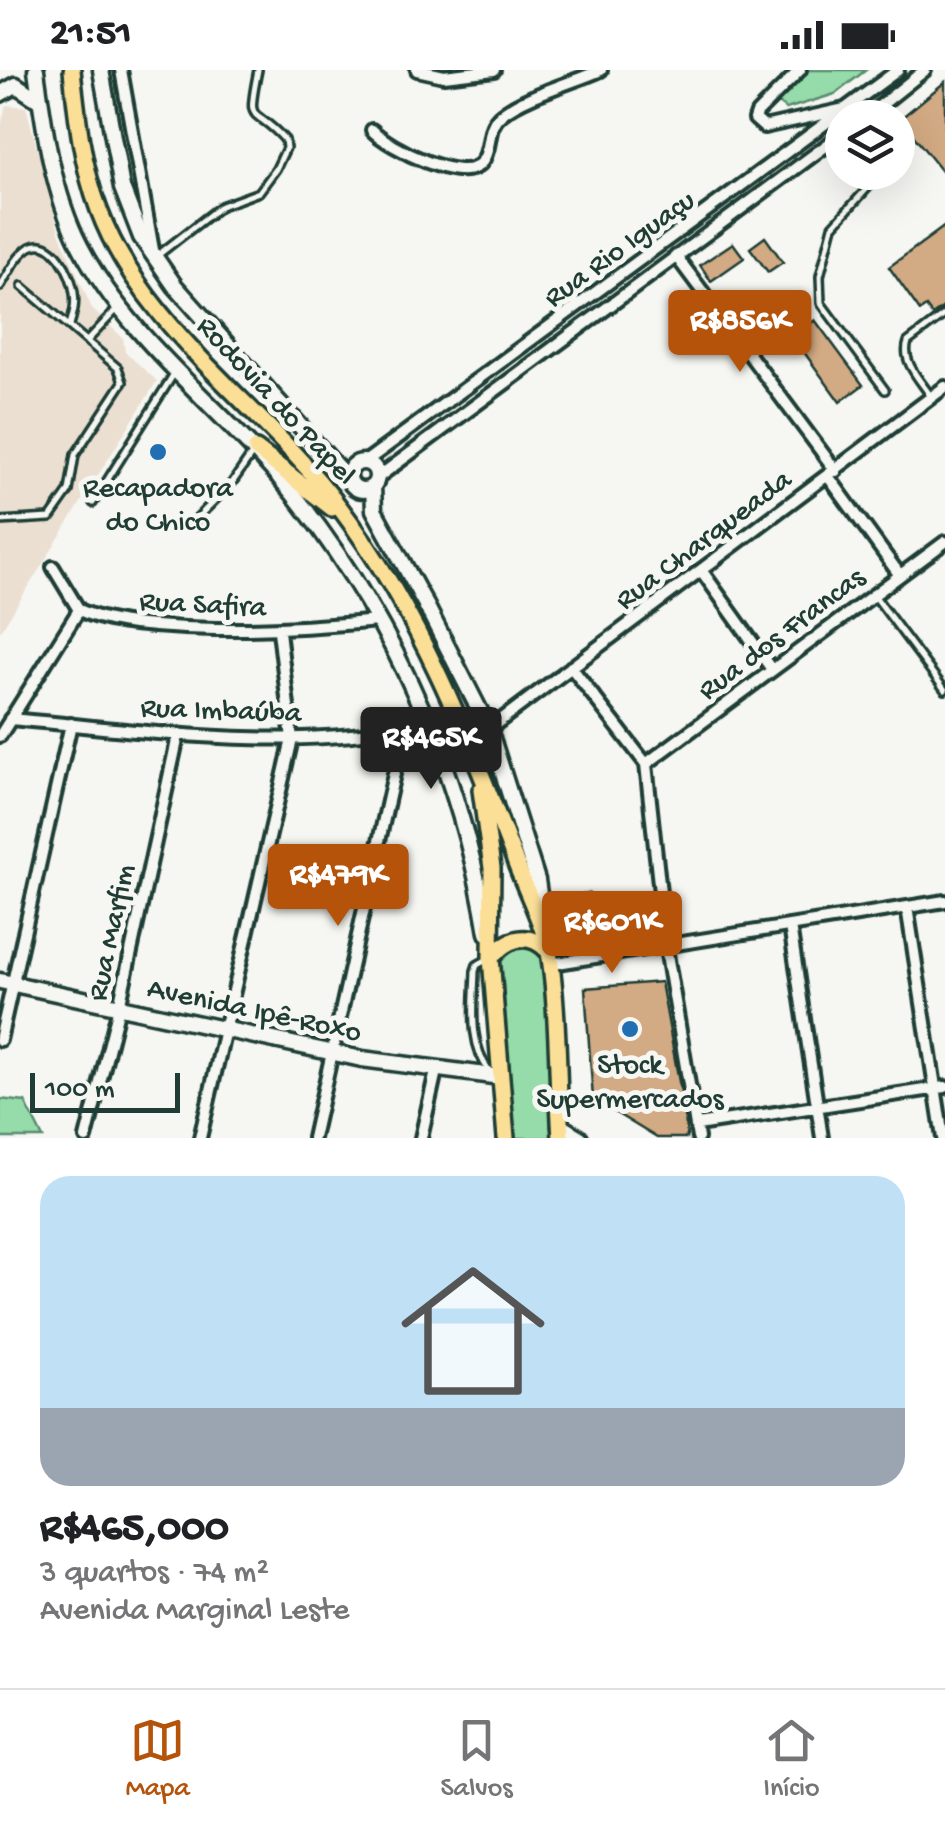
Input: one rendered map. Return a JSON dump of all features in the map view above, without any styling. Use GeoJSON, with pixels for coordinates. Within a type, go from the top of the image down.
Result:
{"type":"FeatureCollection","features":[{"type":"Feature","properties":{"kind":"main road"},"geometry":{"type":"LineString","coordinates":[[0,94],[28,80],[35,70]]}},
{"type":"Feature","properties":{"kind":"main road"},"geometry":{"type":"LineString","coordinates":[[35,70],[69,220],[92,267],[120,306],[256,449],[324,533],[377,622],[429,723],[457,798],[478,877],[491,958]]}},
{"type":"Feature","properties":{"kind":"main road","name":"Rodovia do Papel"},"geometry":{"type":"LineString","coordinates":[[72,70],[77,120],[91,186],[110,237],[127,266],[186,341],[311,471],[353,526],[432,656],[475,756],[550,958],[561,1132]]}},
{"type":"Feature","properties":{"kind":"main road"},"geometry":{"type":"LineString","coordinates":[[102,70],[122,188],[135,225],[154,257],[351,482],[361,490],[375,482]]}},
{"type":"Feature","properties":{"kind":"main road"},"geometry":{"type":"LineString","coordinates":[[6,72],[16,85],[40,101]]}},
{"type":"Feature","properties":{"kind":"main road"},"geometry":{"type":"LineString","coordinates":[[311,436],[376,470],[374,510],[489,729],[537,880],[550,958]]}},
{"type":"Feature","properties":{"kind":"main road"},"geometry":{"type":"LineString","coordinates":[[256,449],[353,526]]}},
{"type":"Feature","properties":{"kind":"main road"},"geometry":{"type":"LineString","coordinates":[[351,482],[349,474],[361,463]]}},
{"type":"Feature","properties":{"kind":"main road","name":"Rodovia do Papel"},"geometry":{"type":"LineString","coordinates":[[475,756],[492,868],[491,958],[506,1138]]}},
{"type":"Feature","properties":{"kind":"main road"},"geometry":{"type":"LineString","coordinates":[[491,958],[506,943],[524,938],[539,942],[550,958]]}},
{"type":"Feature","properties":{"kind":"main road","name":"Avenida Ipê-Roxo"},"geometry":{"type":"LineString","coordinates":[[6,982],[331,1052],[436,1071],[498,1077]]}},
{"type":"Feature","properties":{"kind":"main road"},"geometry":{"type":"LineString","coordinates":[[561,1132],[580,1138]]}},
{"type":"Feature","properties":{"kind":"street"},"geometry":{"type":"LineString","coordinates":[[121,70],[154,257]]}},
{"type":"Feature","properties":{"kind":"street"},"geometry":{"type":"LineString","coordinates":[[417,70],[444,76],[494,70]]}},
{"type":"Feature","properties":{"kind":"street"},"geometry":{"type":"LineString","coordinates":[[372,130],[394,148],[457,170],[471,170],[480,166],[485,157],[491,127],[500,115],[598,70]]}},
{"type":"Feature","properties":{"kind":"street"},"geometry":{"type":"LineString","coordinates":[[800,70],[755,119],[764,127],[825,114]]}},
{"type":"Feature","properties":{"kind":"street","name":"Rua Rio Iguaçu"},"geometry":{"type":"LineString","coordinates":[[861,100],[898,70]]}},
{"type":"Feature","properties":{"kind":"street"},"geometry":{"type":"LineString","coordinates":[[888,100],[925,70]]}},
{"type":"Feature","properties":{"kind":"street","name":"Rua Rio Iguaçu"},"geometry":{"type":"LineString","coordinates":[[361,463],[825,127]]}},
{"type":"Feature","properties":{"kind":"street","name":"Rua Rio Iguaçu"},"geometry":{"type":"LineString","coordinates":[[375,482],[825,146]]}},
{"type":"Feature","properties":{"kind":"street"},"geometry":{"type":"LineString","coordinates":[[676,256],[832,474],[898,574]]}},
{"type":"Feature","properties":{"kind":"street","name":"Rua Charqueada"},"geometry":{"type":"LineString","coordinates":[[489,729],[945,387]]}},
{"type":"Feature","properties":{"kind":"street","name":"Rua dos Francas"},"geometry":{"type":"LineString","coordinates":[[646,764],[945,542]]}},
{"type":"Feature","properties":{"kind":"street"},"geometry":{"type":"LineString","coordinates":[[0,736],[79,610],[53,566]]}},
{"type":"Feature","properties":{"kind":"street"},"geometry":{"type":"LineString","coordinates":[[701,570],[771,668]]}},
{"type":"Feature","properties":{"kind":"street","name":"Rua Safira"},"geometry":{"type":"LineString","coordinates":[[79,610],[106,620],[158,626],[279,631],[377,622]]}},
{"type":"Feature","properties":{"kind":"street"},"geometry":{"type":"LineString","coordinates":[[200,1138],[292,739],[279,631]]}},
{"type":"Feature","properties":{"kind":"street"},"geometry":{"type":"LineString","coordinates":[[571,667],[646,764],[666,948],[698,1138]]}},
{"type":"Feature","properties":{"kind":"street","name":"Rua Imbaúba"},"geometry":{"type":"LineString","coordinates":[[10,719],[178,736],[292,739],[404,729],[429,723]]}},
{"type":"Feature","properties":{"kind":"street"},"geometry":{"type":"LineString","coordinates":[[0,1040],[6,982],[71,724]]}},
{"type":"Feature","properties":{"kind":"street"},"geometry":{"type":"LineString","coordinates":[[314,1138],[404,729]]}},
{"type":"Feature","properties":{"kind":"street","name":"Rua Marfim"},"geometry":{"type":"LineString","coordinates":[[86,1138],[178,736]]}},
{"type":"Feature","properties":{"kind":"street"},"geometry":{"type":"LineString","coordinates":[[550,958],[666,948],[945,901]]}},
{"type":"Feature","properties":{"kind":"street"},"geometry":{"type":"LineString","coordinates":[[907,907],[940,1088],[942,1138]]}},
{"type":"Feature","properties":{"kind":"street"},"geometry":{"type":"LineString","coordinates":[[790,926],[822,1138]]}},
{"type":"Feature","properties":{"kind":"street"},"geometry":{"type":"LineString","coordinates":[[421,1138],[436,1071]]}},
{"type":"Feature","properties":{"kind":"street"},"geometry":{"type":"LineString","coordinates":[[696,1125],[940,1088]]}},
{"type":"Feature","properties":{"kind":"lane"},"geometry":{"type":"LineString","coordinates":[[154,257],[220,206],[258,192],[276,169],[286,148],[285,140],[255,117],[252,110],[258,70]]}},
{"type":"Feature","properties":{"kind":"lane"},"geometry":{"type":"LineString","coordinates":[[866,190],[833,226],[820,276],[821,303],[884,390]]}},
{"type":"Feature","properties":{"kind":"lane"},"geometry":{"type":"LineString","coordinates":[[0,286],[32,246],[42,244],[51,248],[74,288],[70,327]]}},
{"type":"Feature","properties":{"kind":"lane"},"geometry":{"type":"LineString","coordinates":[[0,521],[50,518],[69,491],[75,455],[122,382],[118,368],[22,286]]}},
{"type":"Feature","properties":{"kind":"lane"},"geometry":{"type":"LineString","coordinates":[[87,341],[120,306]]}},
{"type":"Feature","properties":{"kind":"lane"},"geometry":{"type":"LineString","coordinates":[[932,397],[907,359],[905,349],[908,342],[945,314]]}},
{"type":"Feature","properties":{"kind":"lane"},"geometry":{"type":"LineString","coordinates":[[93,504],[177,370]]}},
{"type":"Feature","properties":{"kind":"lane"},"geometry":{"type":"LineString","coordinates":[[192,524],[232,483],[256,449]]}},
{"type":"Feature","properties":{"kind":"lane"},"geometry":{"type":"LineString","coordinates":[[872,593],[945,690]]}},
{"type":"Feature","properties":{"kind":"shaded area"},"geometry":{"type":"Polygon","coordinates":[[[6,105],[26,107],[60,235],[92,309],[123,338],[125,352],[157,381],[0,632],[0,130],[6,105]]]}},
{"type":"Feature","properties":{"kind":"green space"},"geometry":{"type":"Polygon","coordinates":[[[804,70],[866,70],[835,94],[786,109],[778,103],[804,70]]]}},
{"type":"Feature","properties":{"kind":"green space"},"geometry":{"type":"Polygon","coordinates":[[[522,941],[545,948],[557,1138],[514,1138],[501,956],[522,941]]]}},
{"type":"Feature","properties":{"kind":"green space"},"geometry":{"type":"Polygon","coordinates":[[[0,1099],[25,1102],[43,1138],[0,1138],[0,1099]]]}},
{"type":"Feature","properties":{"kind":"building"},"geometry":{"type":"Polygon","coordinates":[[[945,82],[945,175],[915,138],[915,107],[945,82]]]}},
{"type":"Feature","properties":{"kind":"building"},"geometry":{"type":"Polygon","coordinates":[[[945,226],[945,306],[932,315],[926,307],[920,311],[889,267],[945,226]]]}},
{"type":"Feature","properties":{"kind":"building"},"geometry":{"type":"Polygon","coordinates":[[[765,237],[783,262],[768,272],[750,248],[765,237]]]}},
{"type":"Feature","properties":{"kind":"building"},"geometry":{"type":"Polygon","coordinates":[[[733,243],[744,258],[711,281],[700,265],[733,243]]]}},
{"type":"Feature","properties":{"kind":"building"},"geometry":{"type":"Polygon","coordinates":[[[815,320],[863,385],[840,402],[793,337],[815,320]]]}},
{"type":"Feature","properties":{"kind":"building"},"geometry":{"type":"Polygon","coordinates":[[[589,893],[596,940],[564,944],[557,898],[589,893]]]}},
{"type":"Feature","properties":{"kind":"building","name":"Stock Supermercados"},"geometry":{"type":"Polygon","coordinates":[[[661,982],[687,1138],[657,1138],[593,1099],[585,988],[661,982]]]}},
{"type":"Feature","properties":{"kind":"place","name":"Recapadora do Chico"},"geometry":{"type":"Point","coordinates":[158,452]}},
{"type":"Feature","properties":{"kind":"place","name":"Stock Supermercados"},"geometry":{"type":"Point","coordinates":[630,1029]}}]}
